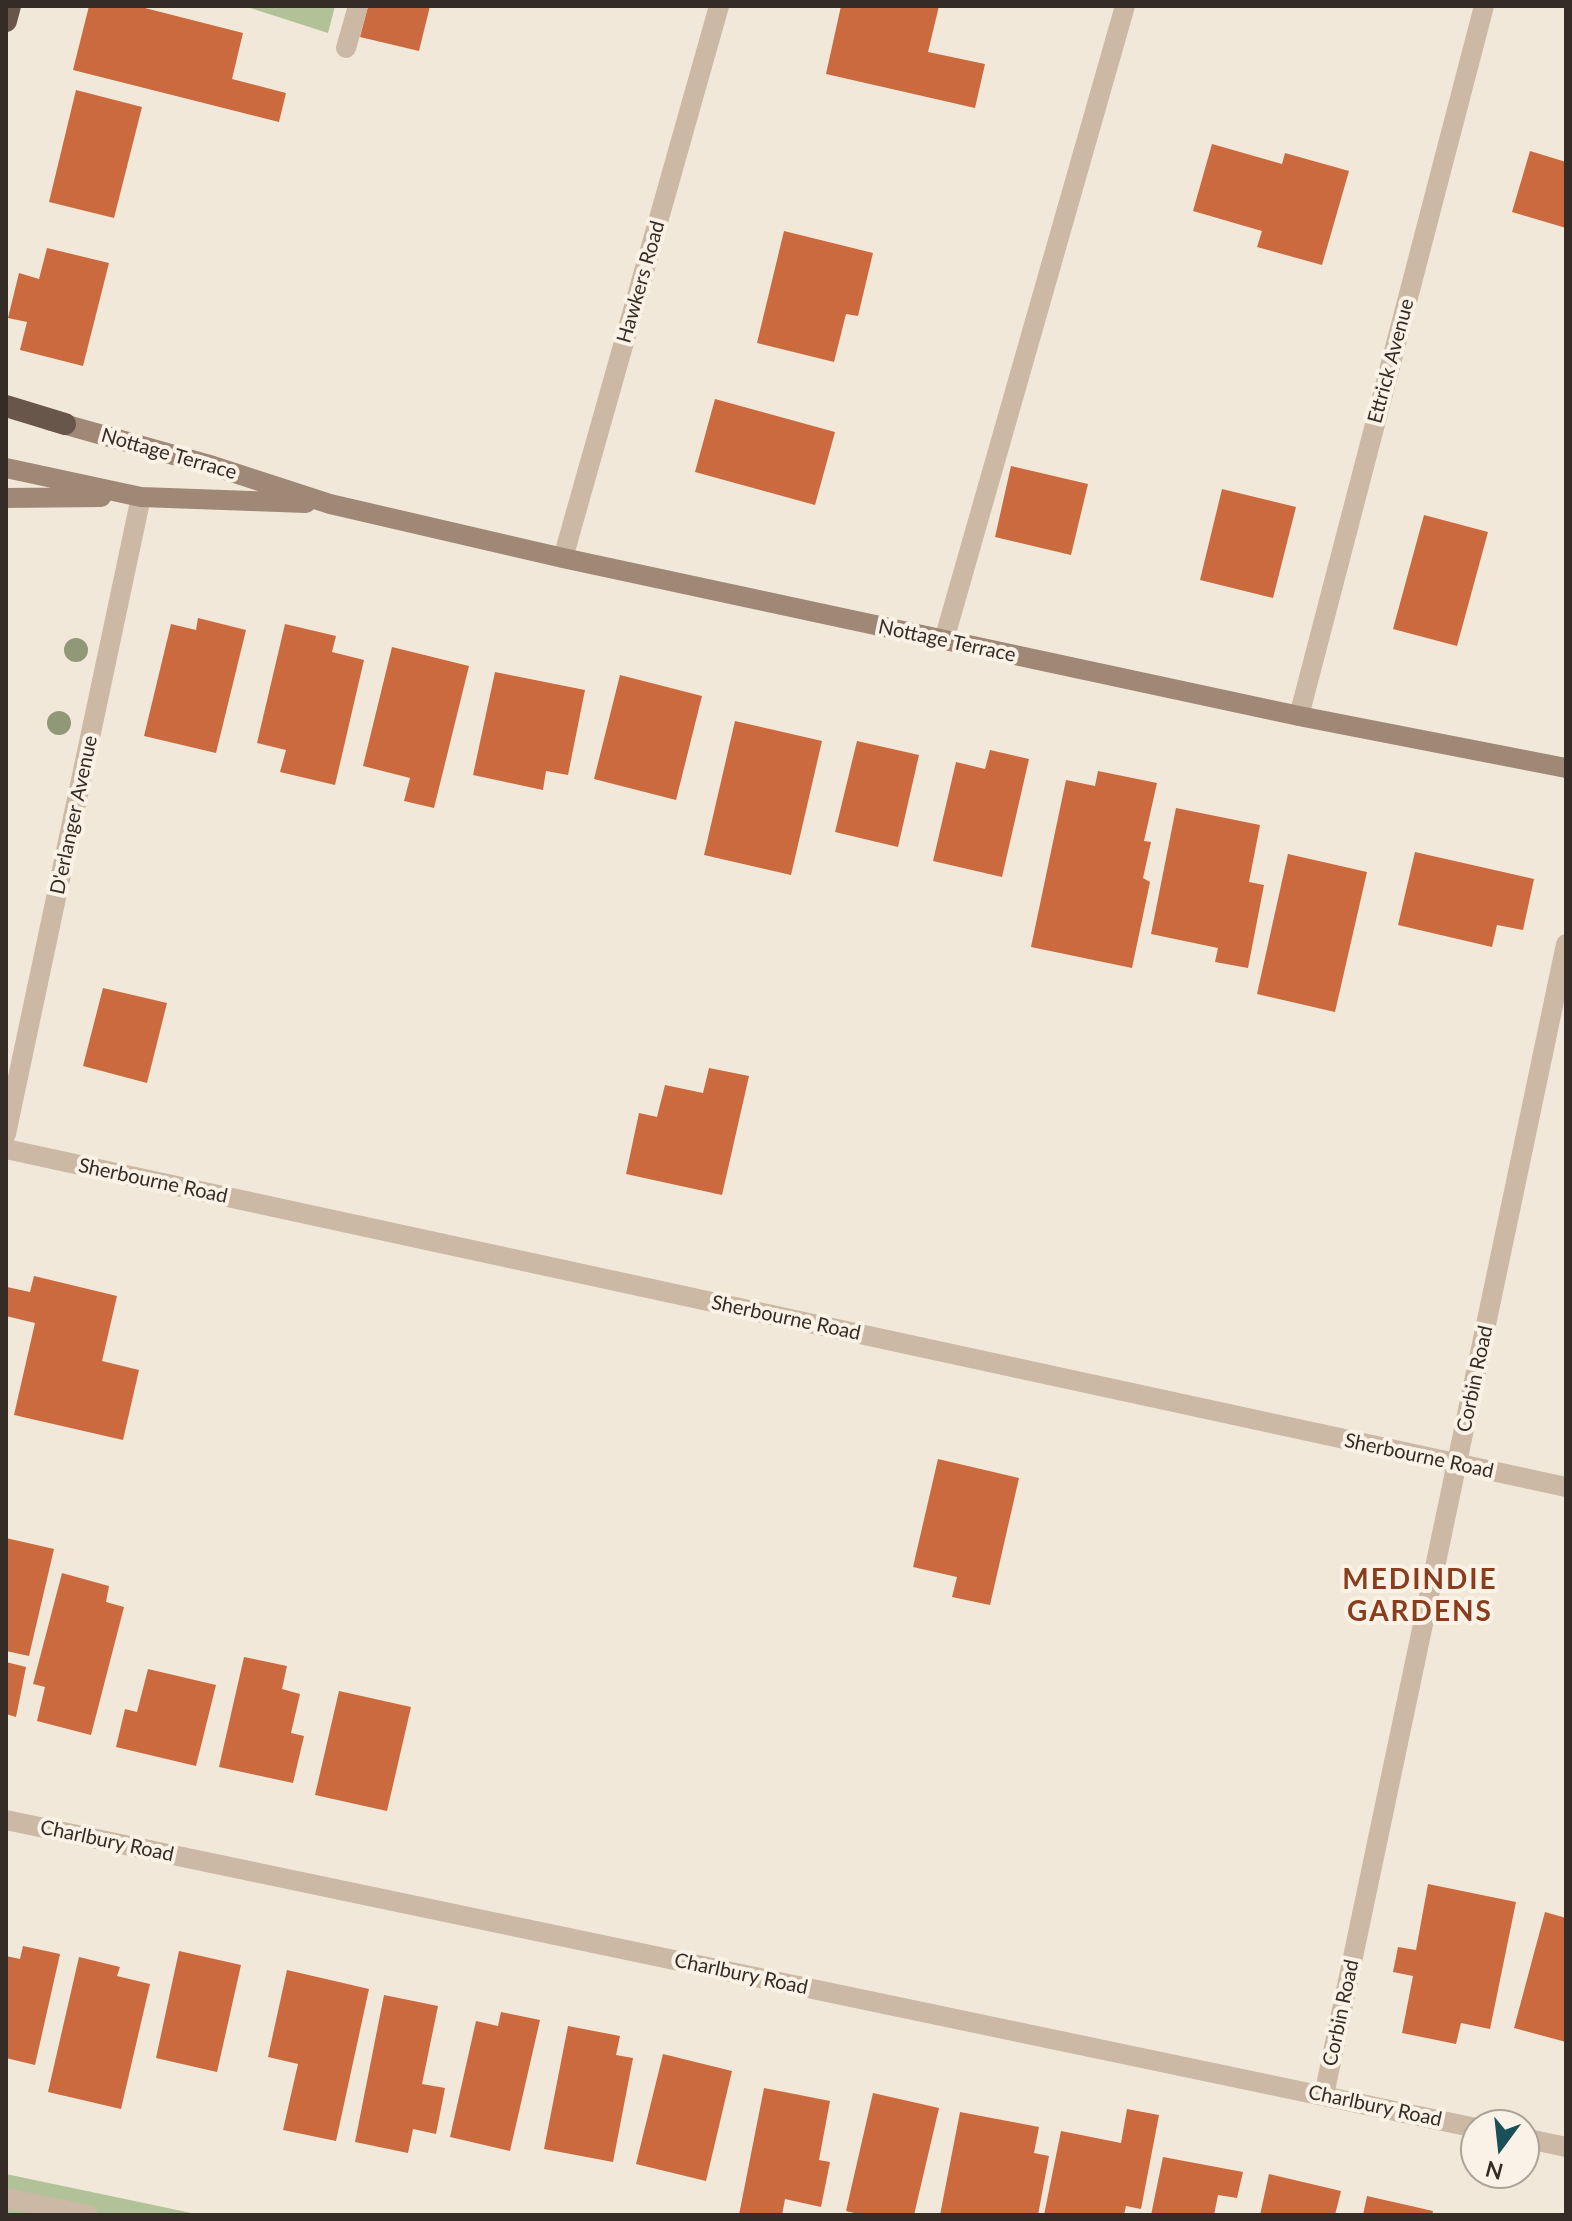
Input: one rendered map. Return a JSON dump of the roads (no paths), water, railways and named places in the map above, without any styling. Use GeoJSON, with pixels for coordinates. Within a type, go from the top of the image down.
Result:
{"type":"FeatureCollection","features":[{"type":"Feature","properties":{"kind":"highway"},"geometry":{"type":"LineString","coordinates":[[6,21],[10,6]]}},
{"type":"Feature","properties":{"kind":"highway"},"geometry":{"type":"LineString","coordinates":[[6,408],[65,424]]}},
{"type":"Feature","properties":{"kind":"main road","name":"Nottage Terrace"},"geometry":{"type":"LineString","coordinates":[[65,424],[213,466],[330,504],[563,558],[1299,716],[1566,768]]}},
{"type":"Feature","properties":{"kind":"main road","name":"Nottage Terrace"},"geometry":{"type":"LineString","coordinates":[[6,468],[141,497],[330,504]]}},
{"type":"Feature","properties":{"kind":"main road"},"geometry":{"type":"LineString","coordinates":[[6,498],[141,497]]}},
{"type":"Feature","properties":{"kind":"street"},"geometry":{"type":"LineString","coordinates":[[346,48],[358,6]]}},
{"type":"Feature","properties":{"kind":"street","name":"Hawkers Road"},"geometry":{"type":"LineString","coordinates":[[563,558],[719,6]]}},
{"type":"Feature","properties":{"kind":"street"},"geometry":{"type":"LineString","coordinates":[[944,640],[1125,6]]}},
{"type":"Feature","properties":{"kind":"street","name":"Ettrick Avenue"},"geometry":{"type":"LineString","coordinates":[[1299,716],[1484,6]]}},
{"type":"Feature","properties":{"kind":"street","name":"D'erlanger Avenue"},"geometry":{"type":"LineString","coordinates":[[6,1134],[141,497]]}},
{"type":"Feature","properties":{"kind":"street","name":"Corbin Road"},"geometry":{"type":"LineString","coordinates":[[1324,2095],[1566,944]]}},
{"type":"Feature","properties":{"kind":"street","name":"Sherbourne Road"},"geometry":{"type":"LineString","coordinates":[[6,1149],[1566,1487]]}},
{"type":"Feature","properties":{"kind":"street","name":"Charlbury Road"},"geometry":{"type":"LineString","coordinates":[[6,1820],[1460,2125]]}},
{"type":"Feature","properties":{"kind":"street"},"geometry":{"type":"LineString","coordinates":[[1540,2141],[1566,2147]]}},
{"type":"Feature","properties":{"kind":"street"},"geometry":{"type":"LineString","coordinates":[[6,2198],[88,2215]]}},
{"type":"Feature","properties":{"kind":"district","name":"MEDINDIE GARDENS"},"geometry":{"type":"Point","coordinates":[1420,1596]}}]}
